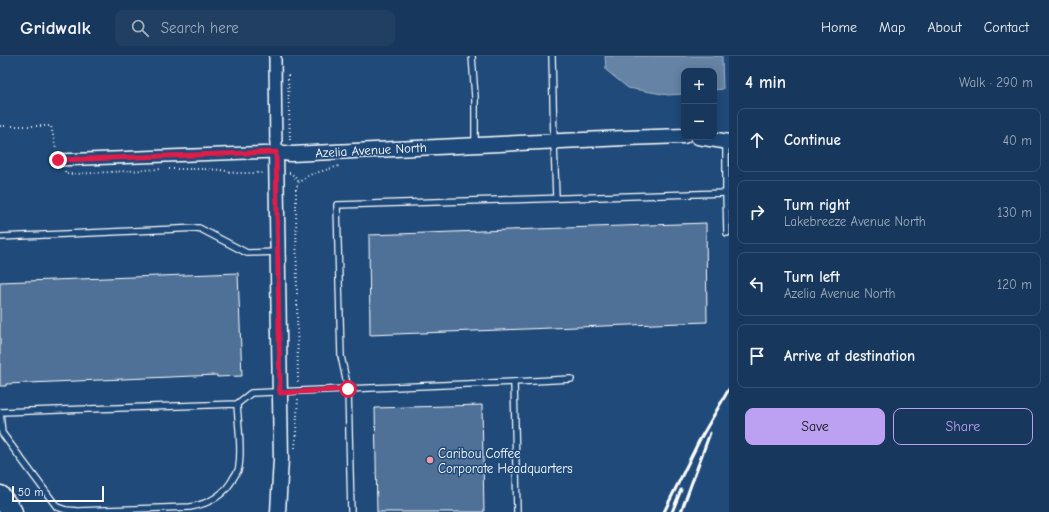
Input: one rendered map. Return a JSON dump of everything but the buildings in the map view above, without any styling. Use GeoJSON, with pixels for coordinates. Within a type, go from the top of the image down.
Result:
{"type":"FeatureCollection","features":[{"type":"Feature","properties":{"kind":"highway"},"geometry":{"type":"LineString","coordinates":[[0,496],[12,512]]}},
{"type":"Feature","properties":{"kind":"street"},"geometry":{"type":"LineString","coordinates":[[275,56],[281,459],[278,512]]}},
{"type":"Feature","properties":{"kind":"street","name":"Azelia Avenue North"},"geometry":{"type":"LineString","coordinates":[[58,160],[276,152],[291,154],[681,136]]}},
{"type":"Feature","properties":{"kind":"street"},"geometry":{"type":"LineString","coordinates":[[716,140],[728,142]]}},
{"type":"Feature","properties":{"kind":"street"},"geometry":{"type":"LineString","coordinates":[[268,512],[279,494]]}},
{"type":"Feature","properties":{"kind":"lane"},"geometry":{"type":"LineString","coordinates":[[472,56],[475,96],[475,145]]}},
{"type":"Feature","properties":{"kind":"lane"},"geometry":{"type":"LineString","coordinates":[[552,56],[556,198]]}},
{"type":"Feature","properties":{"kind":"lane"},"geometry":{"type":"LineString","coordinates":[[728,142],[726,192],[728,233]]}},
{"type":"Feature","properties":{"kind":"lane"},"geometry":{"type":"LineString","coordinates":[[351,512],[348,389],[341,356],[337,205],[726,192]]}},
{"type":"Feature","properties":{"kind":"lane"},"geometry":{"type":"LineString","coordinates":[[0,237],[199,228],[247,253],[278,252]]}},
{"type":"Feature","properties":{"kind":"lane"},"geometry":{"type":"LineString","coordinates":[[237,404],[240,453],[239,468],[232,481],[223,492],[212,500],[201,505],[190,507],[78,511],[66,510],[57,507],[2,433],[0,412],[237,404],[251,393],[280,393],[570,379]]}},
{"type":"Feature","properties":{"kind":"lane"},"geometry":{"type":"LineString","coordinates":[[514,382],[517,512]]}},
{"type":"Feature","properties":{"kind":"path"},"geometry":{"type":"LineString","coordinates":[[288,71],[291,173]]}},
{"type":"Feature","properties":{"kind":"path"},"geometry":{"type":"LineString","coordinates":[[295,450],[298,392],[296,188],[299,182]]}},
{"type":"Feature","properties":{"kind":"water"},"geometry":{"type":"Polygon","coordinates":[[[605,56],[722,56],[723,89],[717,90],[717,68],[681,68],[681,94],[668,95],[628,88],[606,70],[605,56]]]}},
{"type":"Feature","properties":{"kind":"railway"},"geometry":{"type":"LineString","coordinates":[[664,512],[699,441],[729,389]]}},
{"type":"Feature","properties":{"kind":"railway"},"geometry":{"type":"LineString","coordinates":[[681,512],[710,433]]}},
{"type":"Feature","properties":{"kind":"railway"},"geometry":{"type":"LineString","coordinates":[[672,512],[681,490]]}},
{"type":"Feature","properties":{"kind":"place","name":"Caribou Coffee Corporate Headquarters"},"geometry":{"type":"Point","coordinates":[430,460]}},
{"type":"Feature","properties":{"kind":"route"},"geometry":{"type":"LineString","coordinates":[[58,160],[276,152],[280,393],[348,389]]}}]}
